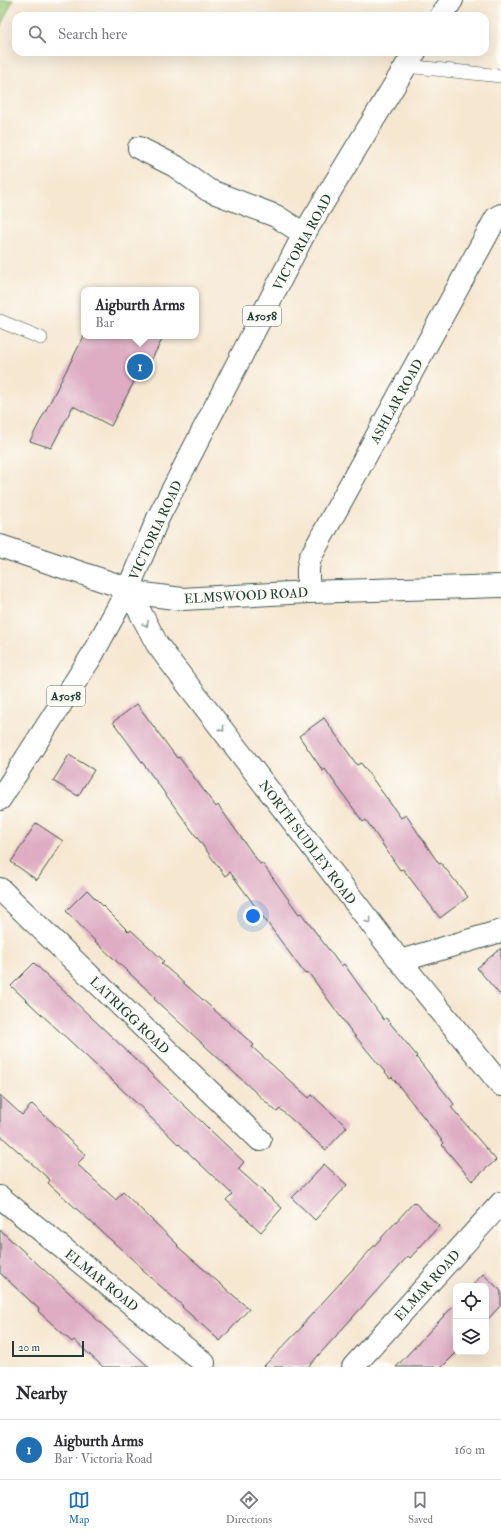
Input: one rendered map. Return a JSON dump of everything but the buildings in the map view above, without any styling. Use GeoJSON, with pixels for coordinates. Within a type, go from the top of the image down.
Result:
{"type":"FeatureCollection","features":[{"type":"Feature","properties":{"kind":"street"},"geometry":{"type":"LineString","coordinates":[[444,12],[452,0]]}},
{"type":"Feature","properties":{"kind":"street","name":"VICTORIA ROAD"},"geometry":{"type":"LineString","coordinates":[[128,590],[158,518],[304,234],[410,59]]}},
{"type":"Feature","properties":{"kind":"street"},"geometry":{"type":"LineString","coordinates":[[139,148],[176,166],[208,190],[276,216],[304,234]]}},
{"type":"Feature","properties":{"kind":"street","name":"ASHLAR ROAD"},"geometry":{"type":"LineString","coordinates":[[308,592],[308,568],[310,558],[496,218],[501,215]]}},
{"type":"Feature","properties":{"kind":"street","name":"ELMSWOOD ROAD"},"geometry":{"type":"LineString","coordinates":[[0,546],[128,590],[182,600],[308,592],[501,586]]}},
{"type":"Feature","properties":{"kind":"street","name":"A5058"},"geometry":{"type":"LineString","coordinates":[[0,799],[91,657],[128,590]]}},
{"type":"Feature","properties":{"kind":"street","name":"NORTH SUDLEY ROAD"},"geometry":{"type":"LineString","coordinates":[[128,590],[157,644],[171,663],[400,961],[501,1085]]}},
{"type":"Feature","properties":{"kind":"street","name":"LATRIGG ROAD"},"geometry":{"type":"LineString","coordinates":[[0,889],[260,1140]]}},
{"type":"Feature","properties":{"kind":"street"},"geometry":{"type":"LineString","coordinates":[[400,961],[501,931]]}},
{"type":"Feature","properties":{"kind":"street","name":"ELMAR ROAD"},"geometry":{"type":"LineString","coordinates":[[0,1197],[204,1363]]}},
{"type":"Feature","properties":{"kind":"street","name":"ELMAR ROAD"},"geometry":{"type":"LineString","coordinates":[[353,1367],[501,1203]]}},
{"type":"Feature","properties":{"kind":"lane"},"geometry":{"type":"LineString","coordinates":[[410,59],[501,76]]}},
{"type":"Feature","properties":{"kind":"lane"},"geometry":{"type":"LineString","coordinates":[[0,321],[41,338]]}},
{"type":"Feature","properties":{"kind":"green space"},"geometry":{"type":"Polygon","coordinates":[[[0,0],[13,0],[0,27],[0,0]]]}},
{"type":"Feature","properties":{"kind":"place","name":"Aigburth Arms"},"geometry":{"type":"Point","coordinates":[140,367]}}]}
